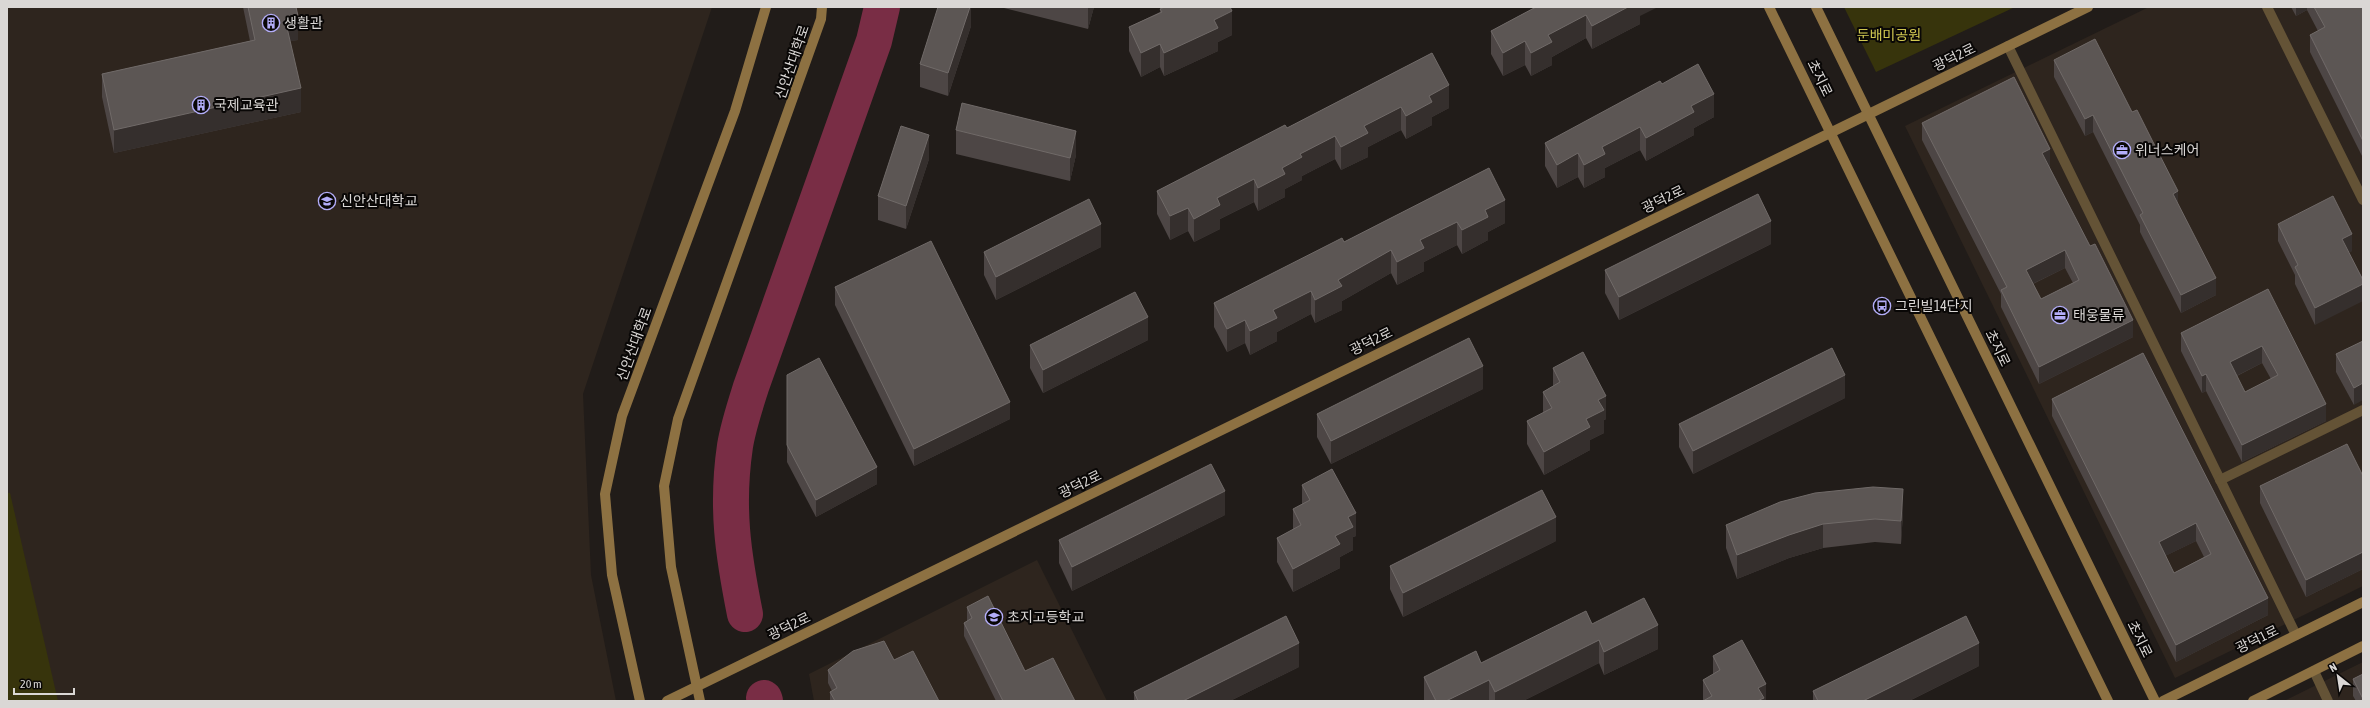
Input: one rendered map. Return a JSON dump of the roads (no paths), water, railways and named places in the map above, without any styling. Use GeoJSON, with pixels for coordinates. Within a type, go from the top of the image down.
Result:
{"type":"FeatureCollection","features":[{"type":"Feature","properties":{"kind":"street","name":"신안산대학로"},"geometry":{"type":"LineString","coordinates":[[640,701],[612,575],[605,494],[622,416],[735,111],[766,7]]}},
{"type":"Feature","properties":{"kind":"street","name":"신안산대학로"},"geometry":{"type":"LineString","coordinates":[[700,701],[671,567],[664,486],[678,419],[774,154],[821,19],[822,7]]}},
{"type":"Feature","properties":{"kind":"street","name":"초지로"},"geometry":{"type":"LineString","coordinates":[[1769,7],[1832,132],[2108,701]]}},
{"type":"Feature","properties":{"kind":"street","name":"초지로"},"geometry":{"type":"LineString","coordinates":[[1816,7],[2155,701]]}},
{"type":"Feature","properties":{"kind":"street","name":"광덕2로"},"geometry":{"type":"LineString","coordinates":[[667,701],[2088,7]]}},
{"type":"Feature","properties":{"kind":"street"},"geometry":{"type":"LineString","coordinates":[[2267,7],[2363,200]]}},
{"type":"Feature","properties":{"kind":"street"},"geometry":{"type":"LineString","coordinates":[[2008,46],[2296,635]]}},
{"type":"Feature","properties":{"kind":"street"},"geometry":{"type":"LineString","coordinates":[[2220,480],[2363,410]]}},
{"type":"Feature","properties":{"kind":"street","name":"광덕1로"},"geometry":{"type":"LineString","coordinates":[[2163,701],[2363,602]]}},
{"type":"Feature","properties":{"kind":"street"},"geometry":{"type":"LineString","coordinates":[[2253,701],[2363,646]]}},
{"type":"Feature","properties":{"kind":"street"},"geometry":{"type":"LineString","coordinates":[[2314,671],[2328,701]]}},
{"type":"Feature","properties":{"kind":"waterway"},"geometry":{"type":"LineString","coordinates":[[745,614],[734,551],[731,510],[732,468],[738,431],[751,387],[874,41],[882,7]]}},
{"type":"Feature","properties":{"kind":"place","name":"생활관"},"geometry":{"type":"Point","coordinates":[271,23]}},
{"type":"Feature","properties":{"kind":"place","name":"국제교육관"},"geometry":{"type":"Point","coordinates":[201,105]}},
{"type":"Feature","properties":{"kind":"place","name":"위너스케어"},"geometry":{"type":"Point","coordinates":[2122,150]}},
{"type":"Feature","properties":{"kind":"place","name":"신안산대학교"},"geometry":{"type":"Point","coordinates":[327,201]}},
{"type":"Feature","properties":{"kind":"place","name":"그린빌14단지"},"geometry":{"type":"Point","coordinates":[1882,306]}},
{"type":"Feature","properties":{"kind":"place","name":"태웅물류"},"geometry":{"type":"Point","coordinates":[2060,315]}},
{"type":"Feature","properties":{"kind":"place","name":"초지고등학교"},"geometry":{"type":"Point","coordinates":[994,617]}},
{"type":"Feature","properties":{"kind":"park label","name":"둔배미공원"},"geometry":{"type":"Point","coordinates":[1889,35]}}]}
